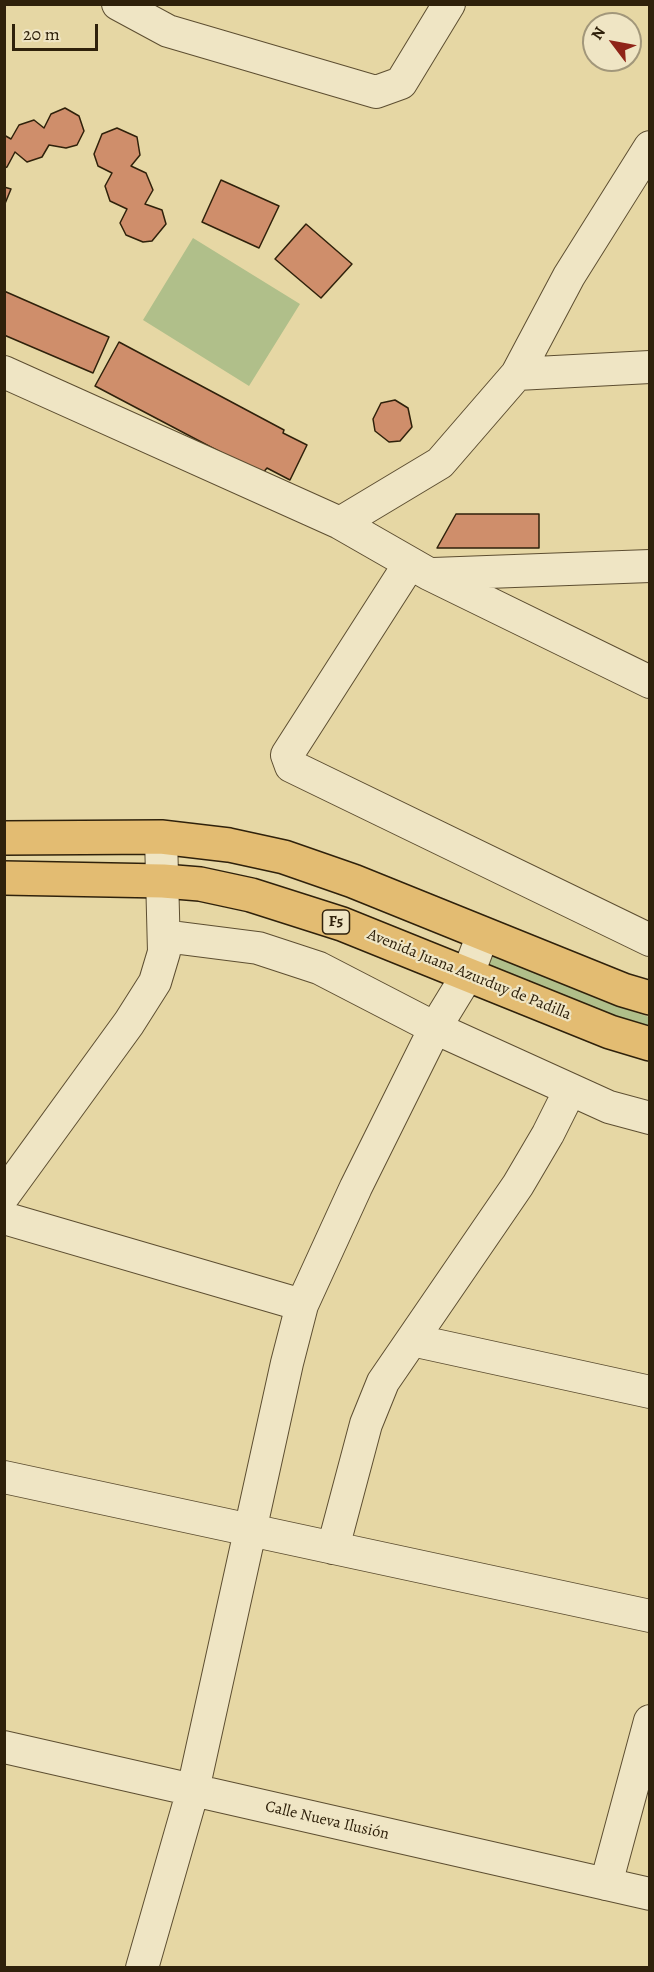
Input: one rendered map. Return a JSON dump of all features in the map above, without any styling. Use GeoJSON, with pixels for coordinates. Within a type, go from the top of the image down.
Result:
{"type":"FeatureCollection","features":[{"type":"Feature","properties":{"kind":"highway"},"geometry":{"type":"LineString","coordinates":[[4,838],[161,837],[229,845],[284,857],[353,881],[623,990],[650,998]]}},
{"type":"Feature","properties":{"kind":"highway","name":"Avenida Juana Azurduy de Padilla"},"geometry":{"type":"LineString","coordinates":[[4,878],[163,881],[200,884],[251,895],[342,924],[610,1032],[650,1044]]}},
{"type":"Feature","properties":{"kind":"street"},"geometry":{"type":"LineString","coordinates":[[118,4],[168,31],[376,92],[401,83],[449,4]]}},
{"type":"Feature","properties":{"kind":"street"},"geometry":{"type":"LineString","coordinates":[[340,523],[440,463],[517,374],[569,276],[650,147]]}},
{"type":"Feature","properties":{"kind":"street"},"geometry":{"type":"LineString","coordinates":[[517,374],[650,367]]}},
{"type":"Feature","properties":{"kind":"street"},"geometry":{"type":"LineString","coordinates":[[4,372],[340,523],[419,569],[650,682]]}},
{"type":"Feature","properties":{"kind":"street"},"geometry":{"type":"LineString","coordinates":[[419,569],[650,566]]}},
{"type":"Feature","properties":{"kind":"street"},"geometry":{"type":"LineString","coordinates":[[419,569],[287,755],[291,766],[650,940]]}},
{"type":"Feature","properties":{"kind":"street"},"geometry":{"type":"LineString","coordinates":[[4,1195],[129,1023],[154,982],[164,952],[161,837]]}},
{"type":"Feature","properties":{"kind":"street"},"geometry":{"type":"LineString","coordinates":[[142,1968],[193,1790],[287,1363],[302,1305],[356,1187],[435,1028],[468,974],[483,934]]}},
{"type":"Feature","properties":{"kind":"street"},"geometry":{"type":"LineString","coordinates":[[164,936],[258,948],[319,968],[435,1028],[570,1090],[609,1107],[650,1118]]}},
{"type":"Feature","properties":{"kind":"street"},"geometry":{"type":"LineString","coordinates":[[333,1548],[366,1424],[383,1382],[518,1185],[548,1134],[570,1090]]}},
{"type":"Feature","properties":{"kind":"street"},"geometry":{"type":"LineString","coordinates":[[4,1218],[302,1305]]}},
{"type":"Feature","properties":{"kind":"street"},"geometry":{"type":"LineString","coordinates":[[412,1340],[650,1392]]}},
{"type":"Feature","properties":{"kind":"street"},"geometry":{"type":"LineString","coordinates":[[4,1477],[650,1616]]}},
{"type":"Feature","properties":{"kind":"street"},"geometry":{"type":"LineString","coordinates":[[606,1884],[650,1721]]}},
{"type":"Feature","properties":{"kind":"street","name":"Calle Nueva Ilusión"},"geometry":{"type":"LineString","coordinates":[[4,1747],[650,1894]]}},
{"type":"Feature","properties":{"kind":"green space"},"geometry":{"type":"Polygon","coordinates":[[[193,238],[300,304],[249,386],[143,320],[193,238]]]}},
{"type":"Feature","properties":{"kind":"green space"},"geometry":{"type":"Polygon","coordinates":[[[488,953],[605,1002],[649,1017],[649,1029],[606,1016],[484,965],[488,953]]]}},
{"type":"Feature","properties":{"kind":"building"},"geometry":{"type":"Polygon","coordinates":[[[65,108],[79,116],[84,131],[77,145],[66,148],[49,145],[42,157],[27,162],[15,152],[7,167],[4,168],[4,135],[11,139],[19,125],[34,120],[44,128],[51,114],[65,108]]]}},
{"type":"Feature","properties":{"kind":"building"},"geometry":{"type":"Polygon","coordinates":[[[117,128],[137,137],[140,155],[131,166],[146,173],[153,190],[145,204],[162,210],[166,224],[152,241],[143,242],[126,235],[120,223],[127,209],[110,201],[105,186],[112,173],[98,166],[94,154],[102,134],[117,128]]]}},
{"type":"Feature","properties":{"kind":"building"},"geometry":{"type":"Polygon","coordinates":[[[221,180],[279,206],[259,248],[202,222],[221,180]]]}},
{"type":"Feature","properties":{"kind":"building"},"geometry":{"type":"Polygon","coordinates":[[[4,187],[11,189],[4,206],[4,187]]]}},
{"type":"Feature","properties":{"kind":"building"},"geometry":{"type":"Polygon","coordinates":[[[306,224],[352,264],[321,298],[275,259],[306,224]]]}},
{"type":"Feature","properties":{"kind":"building"},"geometry":{"type":"Polygon","coordinates":[[[4,291],[109,337],[93,373],[4,335],[4,291]]]}},
{"type":"Feature","properties":{"kind":"building"},"geometry":{"type":"Polygon","coordinates":[[[119,342],[284,430],[283,433],[307,445],[290,480],[267,468],[262,474],[95,386],[119,342]]]}},
{"type":"Feature","properties":{"kind":"building"},"geometry":{"type":"Polygon","coordinates":[[[395,400],[408,408],[412,427],[400,441],[389,442],[375,431],[373,419],[381,403],[395,400]]]}},
{"type":"Feature","properties":{"kind":"building"},"geometry":{"type":"Polygon","coordinates":[[[456,514],[539,514],[539,548],[437,548],[456,514]]]}}]}
